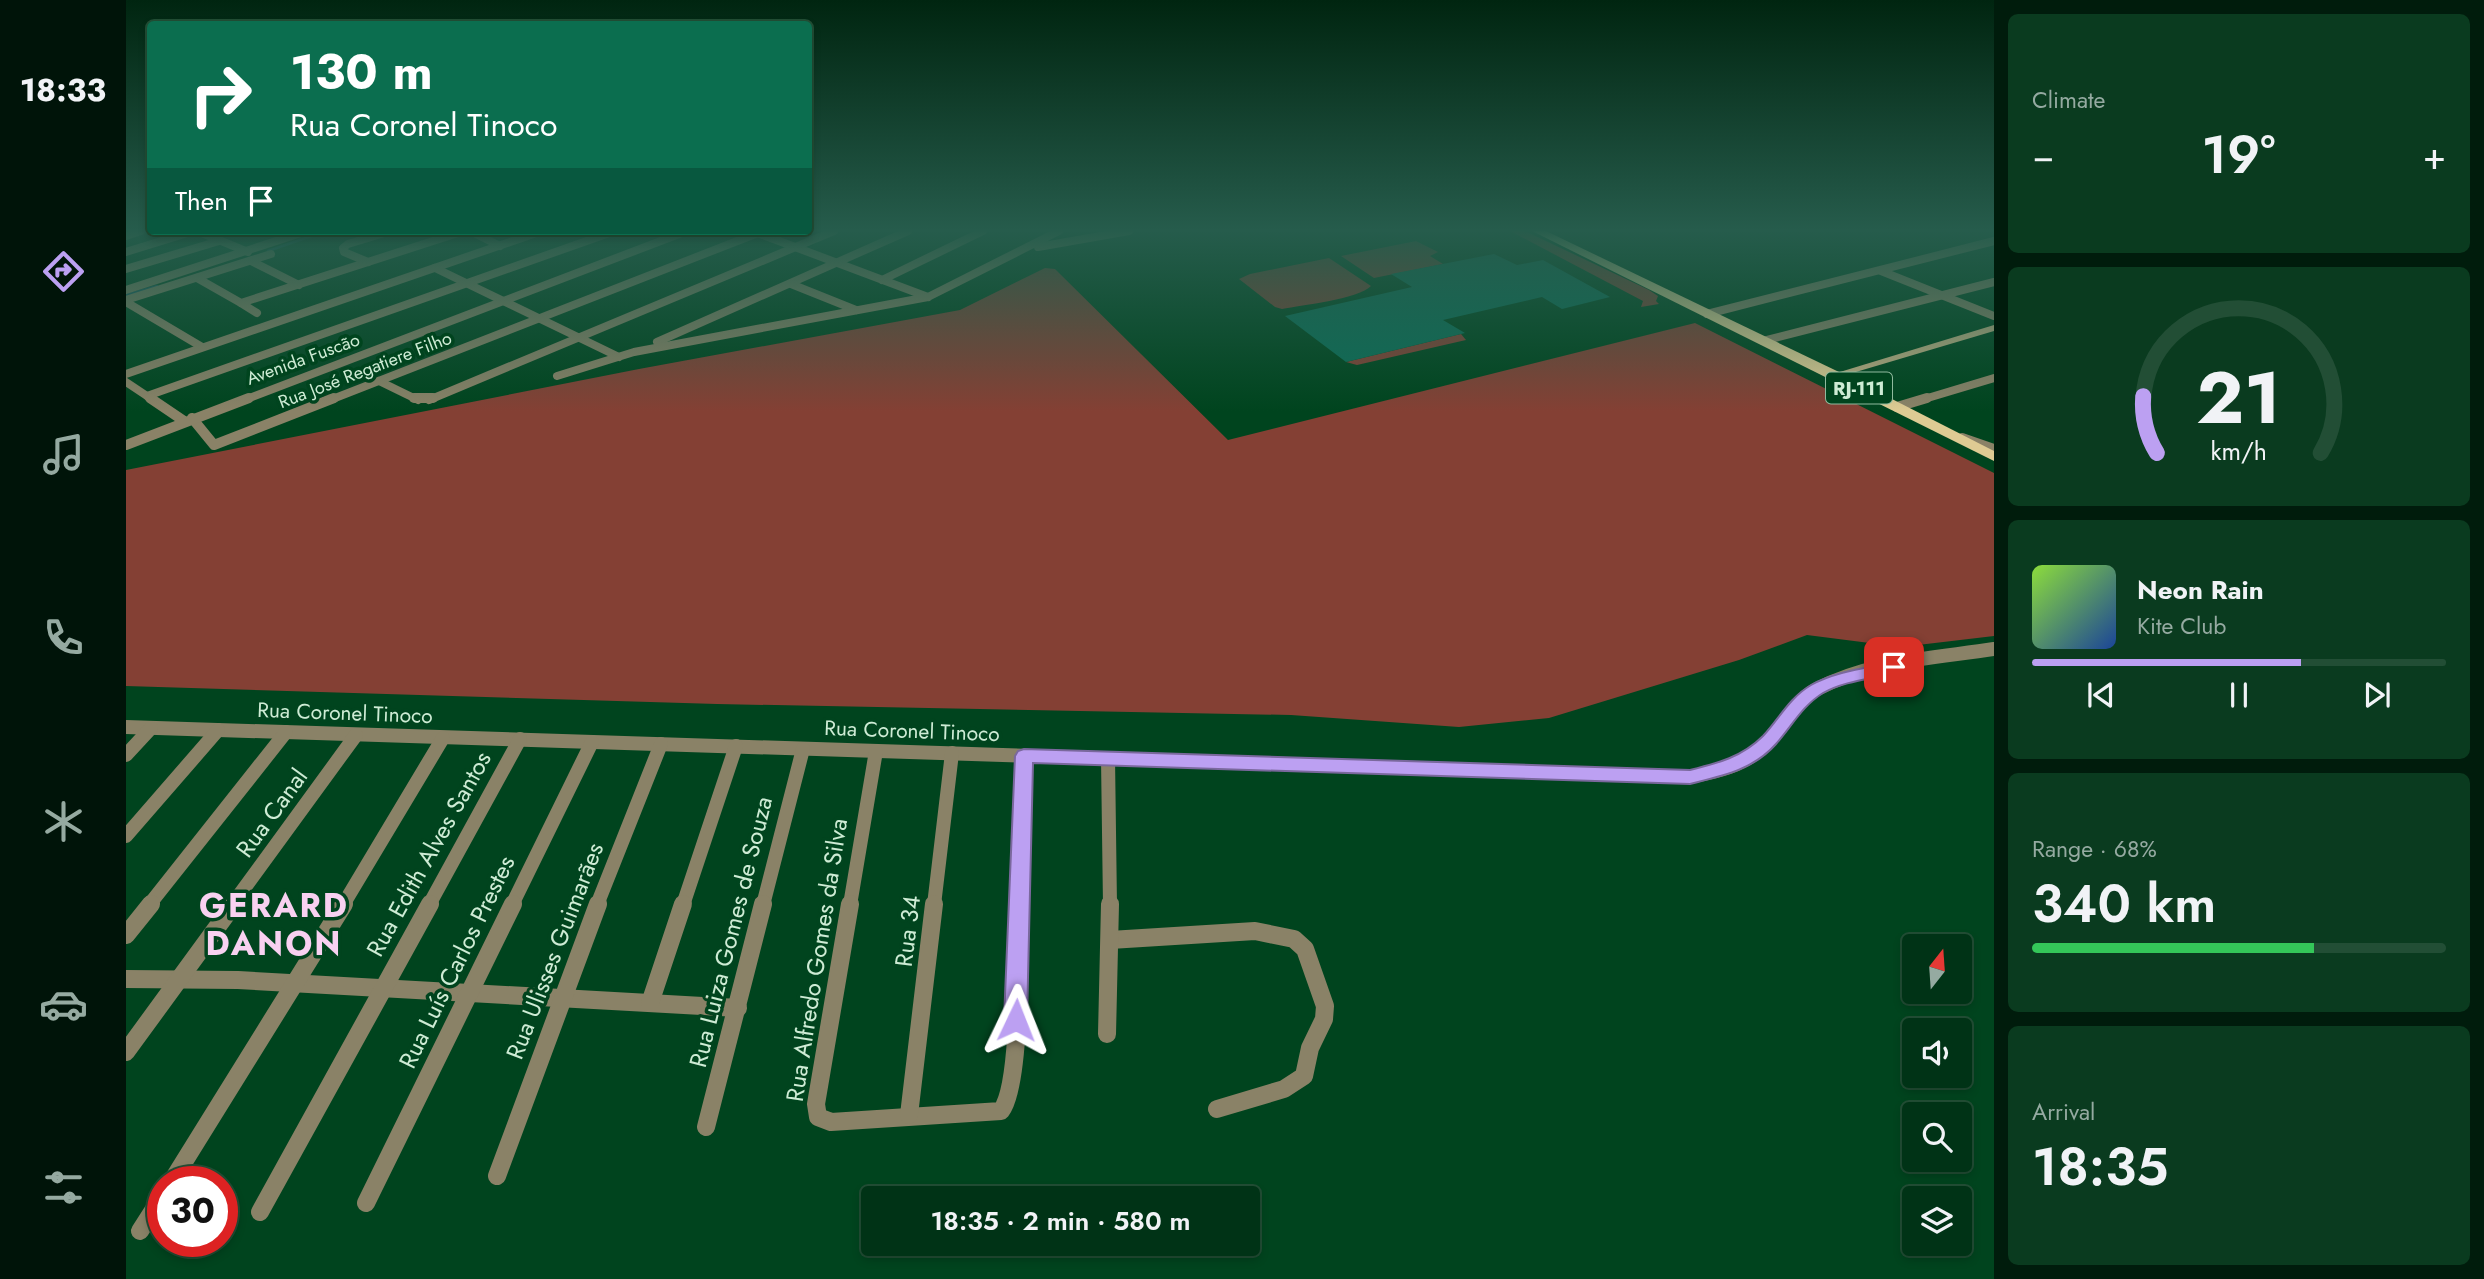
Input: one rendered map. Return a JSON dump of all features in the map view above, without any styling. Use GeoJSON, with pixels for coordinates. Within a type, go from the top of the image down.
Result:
{"type":"FeatureCollection","features":[{"type":"Feature","properties":{"kind":"main road","name":"RJ-111"},"geometry":{"type":"LineString","coordinates":[[1659,291],[1835,375],[1954,436],[1992,448]]}},
{"type":"Feature","properties":{"kind":"main road"},"geometry":{"type":"LineString","coordinates":[[1835,375],[1994,328]]}},
{"type":"Feature","properties":{"kind":"street"},"geometry":{"type":"LineString","coordinates":[[126,301],[158,291]]}},
{"type":"Feature","properties":{"kind":"street"},"geometry":{"type":"LineString","coordinates":[[219,291],[257,313]]}},
{"type":"Feature","properties":{"kind":"street"},"geometry":{"type":"LineString","coordinates":[[241,303],[281,291]]}},
{"type":"Feature","properties":{"kind":"street"},"geometry":{"type":"LineString","coordinates":[[126,374],[368,291]]}},
{"type":"Feature","properties":{"kind":"street"},"geometry":{"type":"LineString","coordinates":[[147,396],[449,291]]}},
{"type":"Feature","properties":{"kind":"street"},"geometry":{"type":"LineString","coordinates":[[482,291],[619,357]]}},
{"type":"Feature","properties":{"kind":"street"},"geometry":{"type":"LineString","coordinates":[[504,301],[531,291]]}},
{"type":"Feature","properties":{"kind":"street","name":"Rua José Regatiere Filho"},"geometry":{"type":"LineString","coordinates":[[188,419],[214,445],[610,291]]}},
{"type":"Feature","properties":{"kind":"street"},"geometry":{"type":"LineString","coordinates":[[379,382],[418,400],[429,400],[695,291]]}},
{"type":"Feature","properties":{"kind":"street"},"geometry":{"type":"LineString","coordinates":[[557,376],[635,352],[775,291]]}},
{"type":"Feature","properties":{"kind":"street"},"geometry":{"type":"LineString","coordinates":[[807,291],[856,310]]}},
{"type":"Feature","properties":{"kind":"street"},"geometry":{"type":"LineString","coordinates":[[911,291],[928,297]]}},
{"type":"Feature","properties":{"kind":"street"},"geometry":{"type":"LineString","coordinates":[[635,352],[928,297],[941,291]]}},
{"type":"Feature","properties":{"kind":"street"},"geometry":{"type":"LineString","coordinates":[[1707,314],[1801,291]]}},
{"type":"Feature","properties":{"kind":"street"},"geometry":{"type":"LineString","coordinates":[[1930,291],[1994,316]]}},
{"type":"Feature","properties":{"kind":"street"},"geometry":{"type":"LineString","coordinates":[[1763,341],[1962,291]]}},
{"type":"Feature","properties":{"kind":"street"},"geometry":{"type":"LineString","coordinates":[[126,301],[202,347]]}},
{"type":"Feature","properties":{"kind":"street","name":"Avenida Fuscão"},"geometry":{"type":"LineString","coordinates":[[188,419],[504,301]]}},
{"type":"Feature","properties":{"kind":"street"},"geometry":{"type":"LineString","coordinates":[[1897,407],[1994,378]]}},
{"type":"Feature","properties":{"kind":"street"},"geometry":{"type":"LineString","coordinates":[[126,382],[188,419]]}},
{"type":"Feature","properties":{"kind":"street"},"geometry":{"type":"LineString","coordinates":[[126,444],[188,419]]}},
{"type":"Feature","properties":{"kind":"street","name":"Rua Coronel Tinoco"},"geometry":{"type":"LineString","coordinates":[[126,727],[1690,777],[1729,768],[1748,758],[1769,741],[1799,702],[1818,689],[1841,679],[1994,649]]}},
{"type":"Feature","properties":{"kind":"street"},"geometry":{"type":"LineString","coordinates":[[126,755],[151,728]]}},
{"type":"Feature","properties":{"kind":"street"},"geometry":{"type":"LineString","coordinates":[[126,836],[218,730]]}},
{"type":"Feature","properties":{"kind":"street"},"geometry":{"type":"LineString","coordinates":[[126,935],[286,732]]}},
{"type":"Feature","properties":{"kind":"street","name":"Rua Canal"},"geometry":{"type":"LineString","coordinates":[[126,1052],[356,735]]}},
{"type":"Feature","properties":{"kind":"street"},"geometry":{"type":"LineString","coordinates":[[181,1166],[296,985],[443,738]]}},
{"type":"Feature","properties":{"kind":"street","name":"Rua Edith Alves Santos"},"geometry":{"type":"LineString","coordinates":[[260,1212],[520,739]]}},
{"type":"Feature","properties":{"kind":"street","name":"Rua Luís Carlos Prestes"},"geometry":{"type":"LineString","coordinates":[[366,1203],[592,742]]}},
{"type":"Feature","properties":{"kind":"street","name":"Rua Ulisses Guimarães"},"geometry":{"type":"LineString","coordinates":[[497,1176],[561,998],[662,744]]}},
{"type":"Feature","properties":{"kind":"street"},"geometry":{"type":"LineString","coordinates":[[650,1003],[736,746]]}},
{"type":"Feature","properties":{"kind":"street","name":"Rua Luiza Gomes de Souza"},"geometry":{"type":"LineString","coordinates":[[706,1127],[803,749]]}},
{"type":"Feature","properties":{"kind":"street","name":"Rua Alfredo Gomes da Silva"},"geometry":{"type":"LineString","coordinates":[[876,751],[816,1112],[823,1121],[1001,1111],[1008,1102],[1014,1073],[1024,756]]}},
{"type":"Feature","properties":{"kind":"street","name":"Rua 34"},"geometry":{"type":"LineString","coordinates":[[909,1115],[951,753]]}},
{"type":"Feature","properties":{"kind":"street"},"geometry":{"type":"LineString","coordinates":[[1107,1034],[1110,940],[1108,758]]}},
{"type":"Feature","properties":{"kind":"street"},"geometry":{"type":"LineString","coordinates":[[1110,940],[1255,931],[1294,939],[1306,949],[1319,983],[1325,1012],[1310,1048],[1304,1076],[1298,1083],[1284,1089],[1217,1109]]}},
{"type":"Feature","properties":{"kind":"street"},"geometry":{"type":"LineString","coordinates":[[126,979],[238,980],[738,1007]]}},
{"type":"Feature","properties":{"kind":"street"},"geometry":{"type":"LineString","coordinates":[[140,1231],[147,1220]]}},
{"type":"Feature","properties":{"kind":"shaded area"},"geometry":{"type":"Polygon","coordinates":[[[999,291],[1077,291],[1228,440],[1695,323],[1994,473],[1994,636],[1901,647],[1807,635],[1739,660],[1549,718],[1459,727],[1291,715],[717,704],[126,686],[126,470],[639,369],[960,310],[999,291]]]}},
{"type":"Feature","properties":{"kind":"shaded area"},"geometry":{"type":"Polygon","coordinates":[[[1254,291],[1365,291],[1316,303],[1282,309],[1275,307],[1254,291]]]}},
{"type":"Feature","properties":{"kind":"shaded area"},"geometry":{"type":"Polygon","coordinates":[[[1623,291],[1650,291],[1658,296],[1656,301],[1659,304],[1641,307],[1643,301],[1623,291]]]}},
{"type":"Feature","properties":{"kind":"shaded area"},"geometry":{"type":"Polygon","coordinates":[[[1461,334],[1466,340],[1357,365],[1346,362],[1461,334]]]}},
{"type":"Feature","properties":{"kind":"building"},"geometry":{"type":"Polygon","coordinates":[[[1396,291],[1599,291],[1610,297],[1562,309],[1542,297],[1443,320],[1465,333],[1346,362],[1285,316],[1396,291]]]}},
{"type":"Feature","properties":{"kind":"waterway"},"geometry":{"type":"LineString","coordinates":[[126,295],[141,291]]}},
{"type":"Feature","properties":{"kind":"district","name":"GERARD DANON"},"geometry":{"type":"Point","coordinates":[274,924]}},
{"type":"Feature","properties":{"kind":"route"},"geometry":{"type":"LineString","coordinates":[[1016,1020],[1024,756],[1690,777],[1711,774],[1748,758],[1769,741],[1799,702],[1818,689],[1841,679],[1894,667]]}}]}
